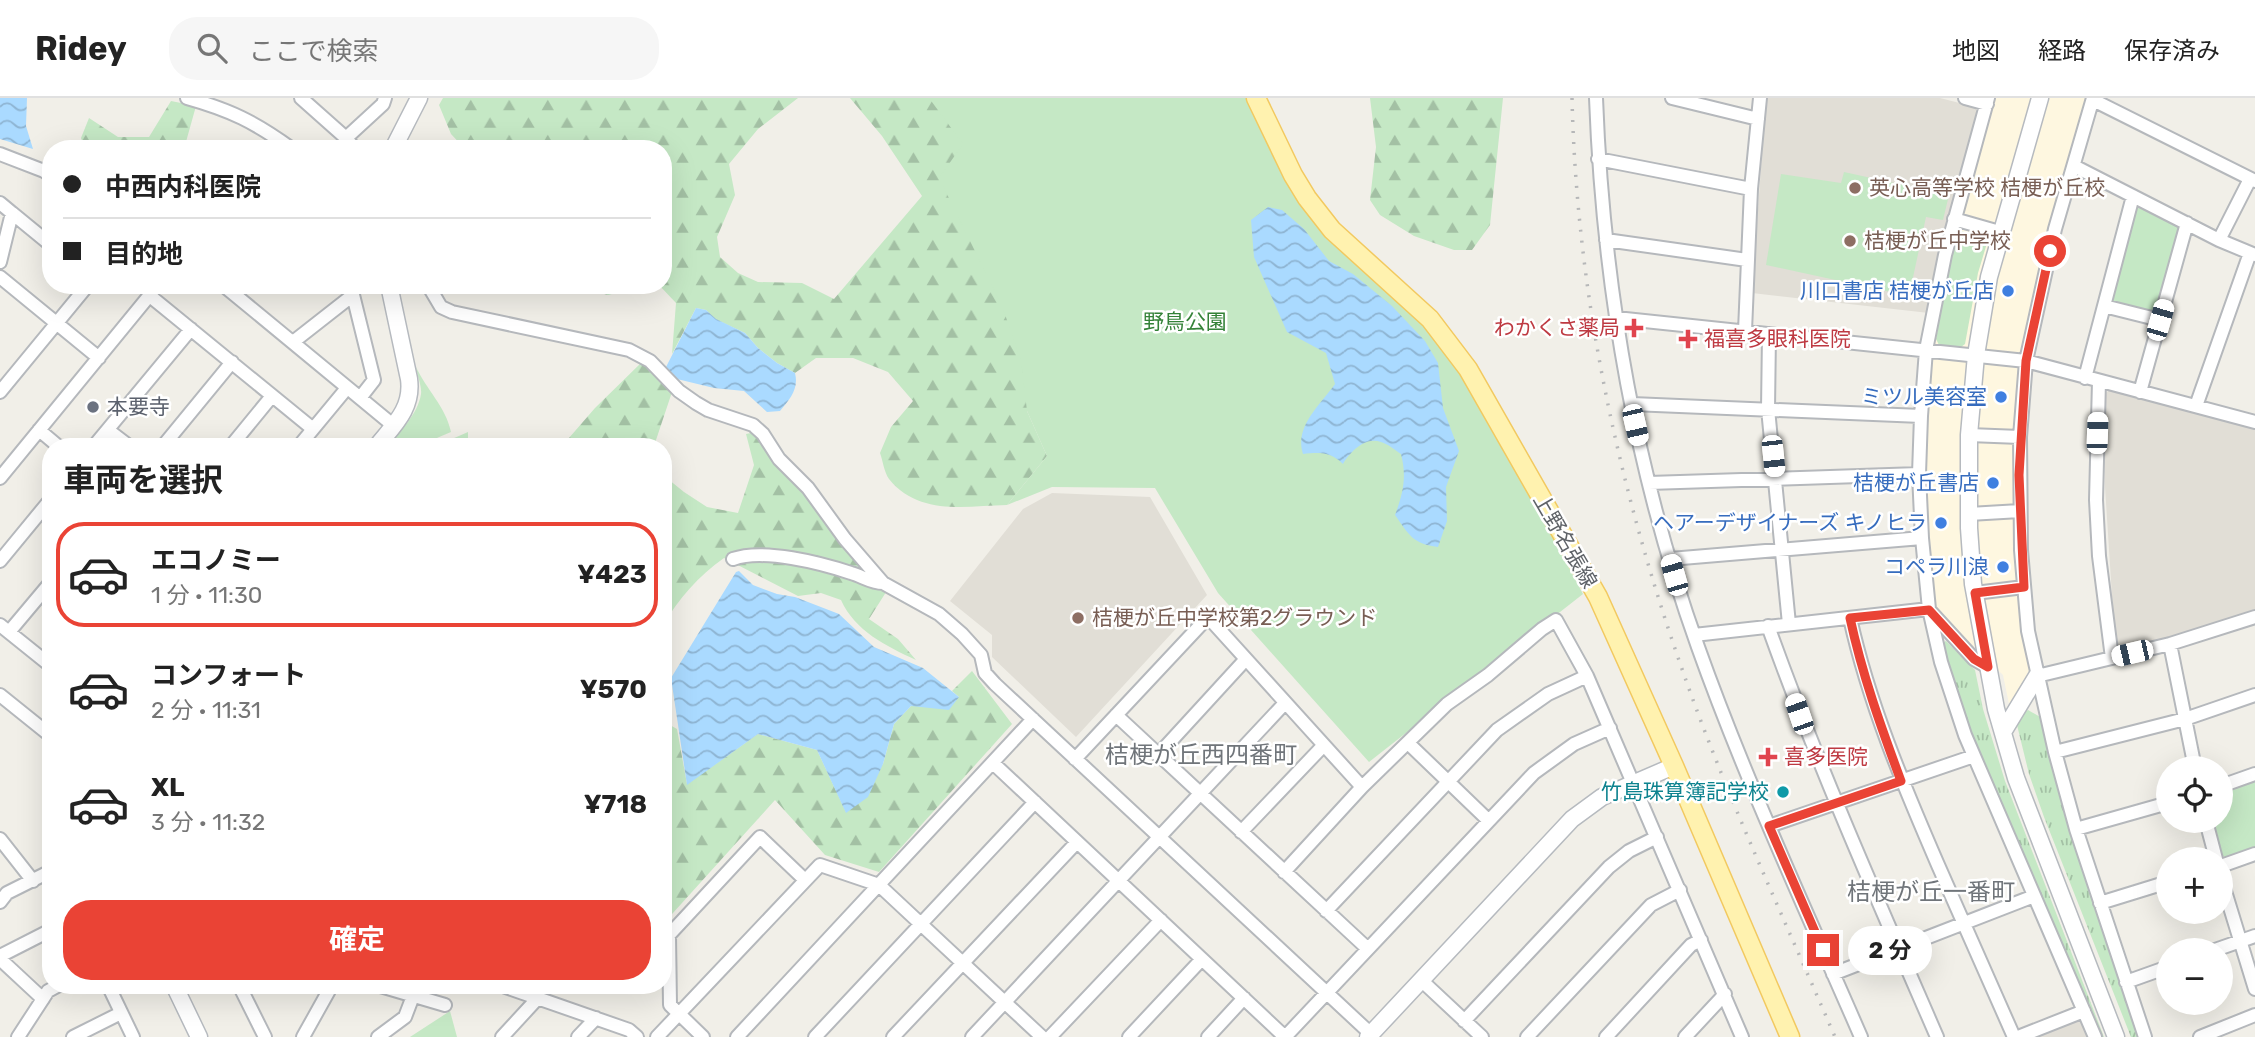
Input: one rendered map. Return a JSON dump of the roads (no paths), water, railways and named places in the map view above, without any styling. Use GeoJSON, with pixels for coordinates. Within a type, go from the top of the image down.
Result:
{"type":"FeatureCollection","features":[{"type":"Feature","properties":{"kind":"main road","name":"上野名張線"},"geometry":{"type":"LineString","coordinates":[[1256,98],[1293,175],[1332,230],[1430,319],[1468,369],[1598,597],[1790,1037]]}},
{"type":"Feature","properties":{"kind":"street"},"geometry":{"type":"LineString","coordinates":[[187,98],[224,109],[251,121],[279,140]]}},
{"type":"Feature","properties":{"kind":"street"},"geometry":{"type":"LineString","coordinates":[[301,98],[346,138],[383,104],[386,98]]}},
{"type":"Feature","properties":{"kind":"street"},"geometry":{"type":"LineString","coordinates":[[398,140],[419,98]]}},
{"type":"Feature","properties":{"kind":"street"},"geometry":{"type":"LineString","coordinates":[[1595,98],[1606,240],[1624,373],[1649,483],[1670,559],[1694,635],[1737,749],[1861,1037]]}},
{"type":"Feature","properties":{"kind":"street"},"geometry":{"type":"LineString","coordinates":[[1672,98],[1758,118]]}},
{"type":"Feature","properties":{"kind":"street"},"geometry":{"type":"LineString","coordinates":[[1745,331],[1751,189],[1760,98]]}},
{"type":"Feature","properties":{"kind":"street"},"geometry":{"type":"LineString","coordinates":[[1965,98],[1987,101],[1937,288],[1926,351],[1919,474],[1929,610],[1949,690],[1974,756],[2095,1037]]}},
{"type":"Feature","properties":{"kind":"street"},"geometry":{"type":"LineString","coordinates":[[2040,98],[1989,277],[1976,355],[1969,435],[1969,514],[1975,593],[1988,667],[2016,778],[2116,1037]]}},
{"type":"Feature","properties":{"kind":"street"},"geometry":{"type":"LineString","coordinates":[[2145,1037],[2076,829],[2055,752],[2028,631],[2024,587],[2020,437],[2026,361],[2055,229],[2093,99],[2253,180],[2219,240]]}},
{"type":"Feature","properties":{"kind":"street"},"geometry":{"type":"LineString","coordinates":[[0,154],[42,170]]}},
{"type":"Feature","properties":{"kind":"street"},"geometry":{"type":"LineString","coordinates":[[1598,159],[1751,189]]}},
{"type":"Feature","properties":{"kind":"street"},"geometry":{"type":"LineString","coordinates":[[2074,166],[2219,240],[2253,254],[2196,406]]}},
{"type":"Feature","properties":{"kind":"street"},"geometry":{"type":"LineString","coordinates":[[2085,378],[2133,196]]}},
{"type":"Feature","properties":{"kind":"street"},"geometry":{"type":"LineString","coordinates":[[0,203],[42,238]]}},
{"type":"Feature","properties":{"kind":"street"},"geometry":{"type":"LineString","coordinates":[[0,262],[12,214]]}},
{"type":"Feature","properties":{"kind":"street"},"geometry":{"type":"LineString","coordinates":[[1954,219],[2003,233]]}},
{"type":"Feature","properties":{"kind":"street"},"geometry":{"type":"LineString","coordinates":[[2140,392],[2187,223]]}},
{"type":"Feature","properties":{"kind":"street"},"geometry":{"type":"LineString","coordinates":[[1606,240],[1747,260]]}},
{"type":"Feature","properties":{"kind":"street"},"geometry":{"type":"LineString","coordinates":[[0,278],[99,358]]}},
{"type":"Feature","properties":{"kind":"street"},"geometry":{"type":"LineString","coordinates":[[0,392],[81,294]]}},
{"type":"Feature","properties":{"kind":"street"},"geometry":{"type":"LineString","coordinates":[[0,478],[151,294]]}},
{"type":"Feature","properties":{"kind":"street"},"geometry":{"type":"LineString","coordinates":[[158,294],[191,329],[313,429]]}},
{"type":"Feature","properties":{"kind":"street"},"geometry":{"type":"LineString","coordinates":[[234,294],[394,426]]}},
{"type":"Feature","properties":{"kind":"street"},"geometry":{"type":"LineString","coordinates":[[384,438],[405,410],[410,387],[391,294]]}},
{"type":"Feature","properties":{"kind":"street"},"geometry":{"type":"LineString","coordinates":[[433,294],[441,307],[452,312],[629,350],[650,361],[679,391],[696,404],[753,425],[883,583],[939,614],[962,634],[981,656],[989,678],[1327,993],[1369,1036],[1572,819],[1602,797],[1674,766]]}},
{"type":"Feature","properties":{"kind":"street"},"geometry":{"type":"LineString","coordinates":[[293,342],[353,295],[374,380],[360,398]]}},
{"type":"Feature","properties":{"kind":"street"},"geometry":{"type":"LineString","coordinates":[[2104,306],[2160,320]]}},
{"type":"Feature","properties":{"kind":"street"},"geometry":{"type":"LineString","coordinates":[[1616,318],[2026,361],[2255,422]]}},
{"type":"Feature","properties":{"kind":"street"},"geometry":{"type":"LineString","coordinates":[[101,438],[191,329]]}},
{"type":"Feature","properties":{"kind":"street"},"geometry":{"type":"LineString","coordinates":[[1769,334],[1768,409],[1789,624]]}},
{"type":"Feature","properties":{"kind":"street"},"geometry":{"type":"LineString","coordinates":[[170,438],[232,362]]}},
{"type":"Feature","properties":{"kind":"street"},"geometry":{"type":"LineString","coordinates":[[2099,382],[2096,500],[2099,556],[2112,658]]}},
{"type":"Feature","properties":{"kind":"street"},"geometry":{"type":"LineString","coordinates":[[306,438],[347,388]]}},
{"type":"Feature","properties":{"kind":"street"},"geometry":{"type":"LineString","coordinates":[[238,438],[272,396]]}},
{"type":"Feature","properties":{"kind":"street"},"geometry":{"type":"LineString","coordinates":[[1632,404],[1921,416]]}},
{"type":"Feature","properties":{"kind":"street"},"geometry":{"type":"LineString","coordinates":[[39,430],[48,438]]}},
{"type":"Feature","properties":{"kind":"street"},"geometry":{"type":"LineString","coordinates":[[108,430],[118,438]]}},
{"type":"Feature","properties":{"kind":"street"},"geometry":{"type":"LineString","coordinates":[[1969,435],[2020,437]]}},
{"type":"Feature","properties":{"kind":"street"},"geometry":{"type":"LineString","coordinates":[[1649,483],[1919,474]]}},
{"type":"Feature","properties":{"kind":"street"},"geometry":{"type":"LineString","coordinates":[[0,561],[42,510]]}},
{"type":"Feature","properties":{"kind":"street"},"geometry":{"type":"LineString","coordinates":[[1969,514],[2020,510]]}},
{"type":"Feature","properties":{"kind":"street"},"geometry":{"type":"LineString","coordinates":[[1670,559],[1922,538]]}},
{"type":"Feature","properties":{"kind":"street"},"geometry":{"type":"LineString","coordinates":[[733,559],[748,554],[780,556],[883,583]]}},
{"type":"Feature","properties":{"kind":"street"},"geometry":{"type":"LineString","coordinates":[[1975,593],[2024,587]]}},
{"type":"Feature","properties":{"kind":"street"},"geometry":{"type":"LineString","coordinates":[[42,591],[5,628],[42,659]]}},
{"type":"Feature","properties":{"kind":"street"},"geometry":{"type":"LineString","coordinates":[[1694,635],[1929,610]]}},
{"type":"Feature","properties":{"kind":"street"},"geometry":{"type":"LineString","coordinates":[[1929,610],[1974,659],[1988,667]]}},
{"type":"Feature","properties":{"kind":"street"},"geometry":{"type":"LineString","coordinates":[[1075,759],[1208,617],[1362,788]]}},
{"type":"Feature","properties":{"kind":"street"},"geometry":{"type":"LineString","coordinates":[[2003,732],[2037,676],[2170,644],[2255,617]]}},
{"type":"Feature","properties":{"kind":"street"},"geometry":{"type":"LineString","coordinates":[[1850,618],[1857,653],[1901,781],[2016,1037],[2084,1012]]}},
{"type":"Feature","properties":{"kind":"street"},"geometry":{"type":"LineString","coordinates":[[1284,872],[1362,788],[1447,704],[1556,620],[1587,676],[1742,1037]]}},
{"type":"Feature","properties":{"kind":"street"},"geometry":{"type":"LineString","coordinates":[[1769,626],[1799,714],[1937,1037]]}},
{"type":"Feature","properties":{"kind":"street"},"geometry":{"type":"LineString","coordinates":[[2170,644],[2193,756]]}},
{"type":"Feature","properties":{"kind":"street"},"geometry":{"type":"LineString","coordinates":[[1158,755],[1246,659]]}},
{"type":"Feature","properties":{"kind":"street"},"geometry":{"type":"LineString","coordinates":[[1326,911],[1485,740],[1503,724],[1548,694],[1587,676]]}},
{"type":"Feature","properties":{"kind":"street"},"geometry":{"type":"LineString","coordinates":[[0,695],[42,729]]}},
{"type":"Feature","properties":{"kind":"street"},"geometry":{"type":"LineString","coordinates":[[2055,752],[2185,719],[2255,695]]}},
{"type":"Feature","properties":{"kind":"street"},"geometry":{"type":"LineString","coordinates":[[972,1037],[1285,702]]}},
{"type":"Feature","properties":{"kind":"street"},"geometry":{"type":"LineString","coordinates":[[1116,715],[1368,949]]}},
{"type":"Feature","properties":{"kind":"street"},"geometry":{"type":"LineString","coordinates":[[737,1037],[1033,719]]}},
{"type":"Feature","properties":{"kind":"street"},"geometry":{"type":"LineString","coordinates":[[993,763],[1285,1037],[1543,765],[1574,744],[1610,728]]}},
{"type":"Feature","properties":{"kind":"street"},"geometry":{"type":"LineString","coordinates":[[1408,743],[1488,820]]}},
{"type":"Feature","properties":{"kind":"street"},"geometry":{"type":"LineString","coordinates":[[1241,832],[1324,746]]}},
{"type":"Feature","properties":{"kind":"street"},"geometry":{"type":"LineString","coordinates":[[1769,826],[1974,756]]}},
{"type":"Feature","properties":{"kind":"street"},"geometry":{"type":"LineString","coordinates":[[2233,782],[2255,774]]}},
{"type":"Feature","properties":{"kind":"street"},"geometry":{"type":"LineString","coordinates":[[815,1037],[1035,802]]}},
{"type":"Feature","properties":{"kind":"street"},"geometry":{"type":"LineString","coordinates":[[2076,829],[2156,806]]}},
{"type":"Feature","properties":{"kind":"street"},"geometry":{"type":"LineString","coordinates":[[672,932],[760,837],[805,880]]}},
{"type":"Feature","properties":{"kind":"street"},"geometry":{"type":"LineString","coordinates":[[1464,1021],[1609,867],[1629,851],[1657,837]]}},
{"type":"Feature","properties":{"kind":"street"},"geometry":{"type":"LineString","coordinates":[[0,839],[33,881]]}},
{"type":"Feature","properties":{"kind":"street"},"geometry":{"type":"LineString","coordinates":[[893,1037],[1077,842]]}},
{"type":"Feature","properties":{"kind":"street"},"geometry":{"type":"LineString","coordinates":[[2233,862],[2255,854]]}},
{"type":"Feature","properties":{"kind":"street"},"geometry":{"type":"LineString","coordinates":[[657,1037],[820,865],[879,885],[1041,1037]]}},
{"type":"Feature","properties":{"kind":"street"},"geometry":{"type":"LineString","coordinates":[[0,902],[7,893],[42,876]]}},
{"type":"Feature","properties":{"kind":"street"},"geometry":{"type":"LineString","coordinates":[[2100,903],[2156,886]]}},
{"type":"Feature","properties":{"kind":"street"},"geometry":{"type":"LineString","coordinates":[[1527,1037],[1651,905],[1680,891]]}},
{"type":"Feature","properties":{"kind":"street"},"geometry":{"type":"LineString","coordinates":[[1833,974],[2034,896]]}},
{"type":"Feature","properties":{"kind":"street"},"geometry":{"type":"LineString","coordinates":[[2233,918],[2255,989]]}},
{"type":"Feature","properties":{"kind":"street"},"geometry":{"type":"LineString","coordinates":[[1050,1037],[1161,920]]}},
{"type":"Feature","properties":{"kind":"street"},"geometry":{"type":"LineString","coordinates":[[42,935],[0,958],[43,999]]}},
{"type":"Feature","properties":{"kind":"street"},"geometry":{"type":"LineString","coordinates":[[2233,944],[2255,936]]}},
{"type":"Feature","properties":{"kind":"street"},"geometry":{"type":"LineString","coordinates":[[1606,1037],[1691,945],[1701,940]]}},
{"type":"Feature","properties":{"kind":"street"},"geometry":{"type":"LineString","coordinates":[[1129,1037],[1202,959]]}},
{"type":"Feature","properties":{"kind":"street"},"geometry":{"type":"LineString","coordinates":[[2126,982],[2156,971]]}},
{"type":"Feature","properties":{"kind":"street"},"geometry":{"type":"LineString","coordinates":[[1421,980],[1482,1037]]}},
{"type":"Feature","properties":{"kind":"street"},"geometry":{"type":"LineString","coordinates":[[18,1037],[46,994]]}},
{"type":"Feature","properties":{"kind":"street"},"geometry":{"type":"LineString","coordinates":[[112,994],[133,1037]]}},
{"type":"Feature","properties":{"kind":"street"},"geometry":{"type":"LineString","coordinates":[[178,994],[199,1037]]}},
{"type":"Feature","properties":{"kind":"street"},"geometry":{"type":"LineString","coordinates":[[245,994],[265,1037]]}},
{"type":"Feature","properties":{"kind":"street"},"geometry":{"type":"LineString","coordinates":[[303,1037],[327,994]]}},
{"type":"Feature","properties":{"kind":"street"},"geometry":{"type":"LineString","coordinates":[[406,994],[445,1005]]}},
{"type":"Feature","properties":{"kind":"street"},"geometry":{"type":"LineString","coordinates":[[524,994],[629,1030],[637,1037]]}},
{"type":"Feature","properties":{"kind":"street"},"geometry":{"type":"LineString","coordinates":[[670,994],[670,1005],[703,1037]]}},
{"type":"Feature","properties":{"kind":"street"},"geometry":{"type":"LineString","coordinates":[[1685,1037],[1725,994]]}},
{"type":"Feature","properties":{"kind":"street"},"geometry":{"type":"LineString","coordinates":[[378,1037],[405,1017],[412,996]]}},
{"type":"Feature","properties":{"kind":"street"},"geometry":{"type":"LineString","coordinates":[[1208,1037],[1244,998]]}},
{"type":"Feature","properties":{"kind":"street"},"geometry":{"type":"LineString","coordinates":[[502,1037],[537,999]]}},
{"type":"Feature","properties":{"kind":"street"},"geometry":{"type":"LineString","coordinates":[[73,1037],[121,1013]]}},
{"type":"Feature","properties":{"kind":"street"},"geometry":{"type":"LineString","coordinates":[[2200,1037],[2255,1015]]}},
{"type":"Feature","properties":{"kind":"street"},"geometry":{"type":"LineString","coordinates":[[578,1037],[596,1018]]}},
{"type":"Feature","properties":{"kind":"water"},"geometry":{"type":"Polygon","coordinates":[[[0,98],[27,98],[26,126],[33,149],[0,139],[0,98]]]}},
{"type":"Feature","properties":{"kind":"water"},"geometry":{"type":"Polygon","coordinates":[[[1268,207],[1282,210],[1304,229],[1329,261],[1353,274],[1392,306],[1425,341],[1438,363],[1443,408],[1459,451],[1446,487],[1447,521],[1438,547],[1417,541],[1395,515],[1404,478],[1401,454],[1394,449],[1381,442],[1369,441],[1354,450],[1343,464],[1325,454],[1303,454],[1301,444],[1305,426],[1335,384],[1326,353],[1287,332],[1254,257],[1251,220],[1268,207]]]}},
{"type":"Feature","properties":{"kind":"water"},"geometry":{"type":"Polygon","coordinates":[[[696,308],[706,310],[716,319],[745,333],[758,348],[795,373],[795,389],[780,411],[767,412],[744,391],[714,388],[677,379],[665,369],[696,308]]]}},
{"type":"Feature","properties":{"kind":"water"},"geometry":{"type":"Polygon","coordinates":[[[739,571],[753,585],[839,614],[874,647],[923,668],[959,697],[949,710],[911,706],[894,724],[883,764],[868,797],[846,813],[817,750],[758,734],[687,785],[672,676],[739,571]]]}},
{"type":"Feature","properties":{"kind":"railway"},"geometry":{"type":"LineString","coordinates":[[1572,98],[1576,177],[1595,334],[1610,412],[1649,566],[1715,757],[1835,1037]]}},
{"type":"Feature","properties":{"kind":"place","name":"英心高等学校 桔梗が丘校"},"geometry":{"type":"Point","coordinates":[1855,188]}},
{"type":"Feature","properties":{"kind":"place","name":"桔梗が丘中学校"},"geometry":{"type":"Point","coordinates":[1850,241]}},
{"type":"Feature","properties":{"kind":"place","name":"川口書店 桔梗が丘店"},"geometry":{"type":"Point","coordinates":[2008,291]}},
{"type":"Feature","properties":{"kind":"place","name":"わかくさ薬局"},"geometry":{"type":"Point","coordinates":[1634,328]}},
{"type":"Feature","properties":{"kind":"place","name":"福喜多眼科医院"},"geometry":{"type":"Point","coordinates":[1688,339]}},
{"type":"Feature","properties":{"kind":"place","name":"ミツル美容室"},"geometry":{"type":"Point","coordinates":[2001,397]}},
{"type":"Feature","properties":{"kind":"place","name":"本要寺"},"geometry":{"type":"Point","coordinates":[93,407]}},
{"type":"Feature","properties":{"kind":"place","name":"桔梗が丘書店"},"geometry":{"type":"Point","coordinates":[1993,483]}},
{"type":"Feature","properties":{"kind":"place","name":"ヘアーデザイナーズ キノヒラ"},"geometry":{"type":"Point","coordinates":[1941,523]}},
{"type":"Feature","properties":{"kind":"place","name":"コペラ川浪"},"geometry":{"type":"Point","coordinates":[2003,567]}},
{"type":"Feature","properties":{"kind":"place","name":"桔梗が丘中学校第2グラウンド"},"geometry":{"type":"Point","coordinates":[1078,618]}},
{"type":"Feature","properties":{"kind":"place","name":"喜多医院"},"geometry":{"type":"Point","coordinates":[1768,757]}},
{"type":"Feature","properties":{"kind":"place","name":"竹島珠算簿記学校"},"geometry":{"type":"Point","coordinates":[1783,792]}},
{"type":"Feature","properties":{"kind":"district","name":"桔梗が丘西四番町"},"geometry":{"type":"Point","coordinates":[1201,755]}},
{"type":"Feature","properties":{"kind":"district","name":"桔梗が丘一番町"},"geometry":{"type":"Point","coordinates":[1931,892]}},
{"type":"Feature","properties":{"kind":"park label","name":"野鳥公園"},"geometry":{"type":"Point","coordinates":[1185,322]}}]}
